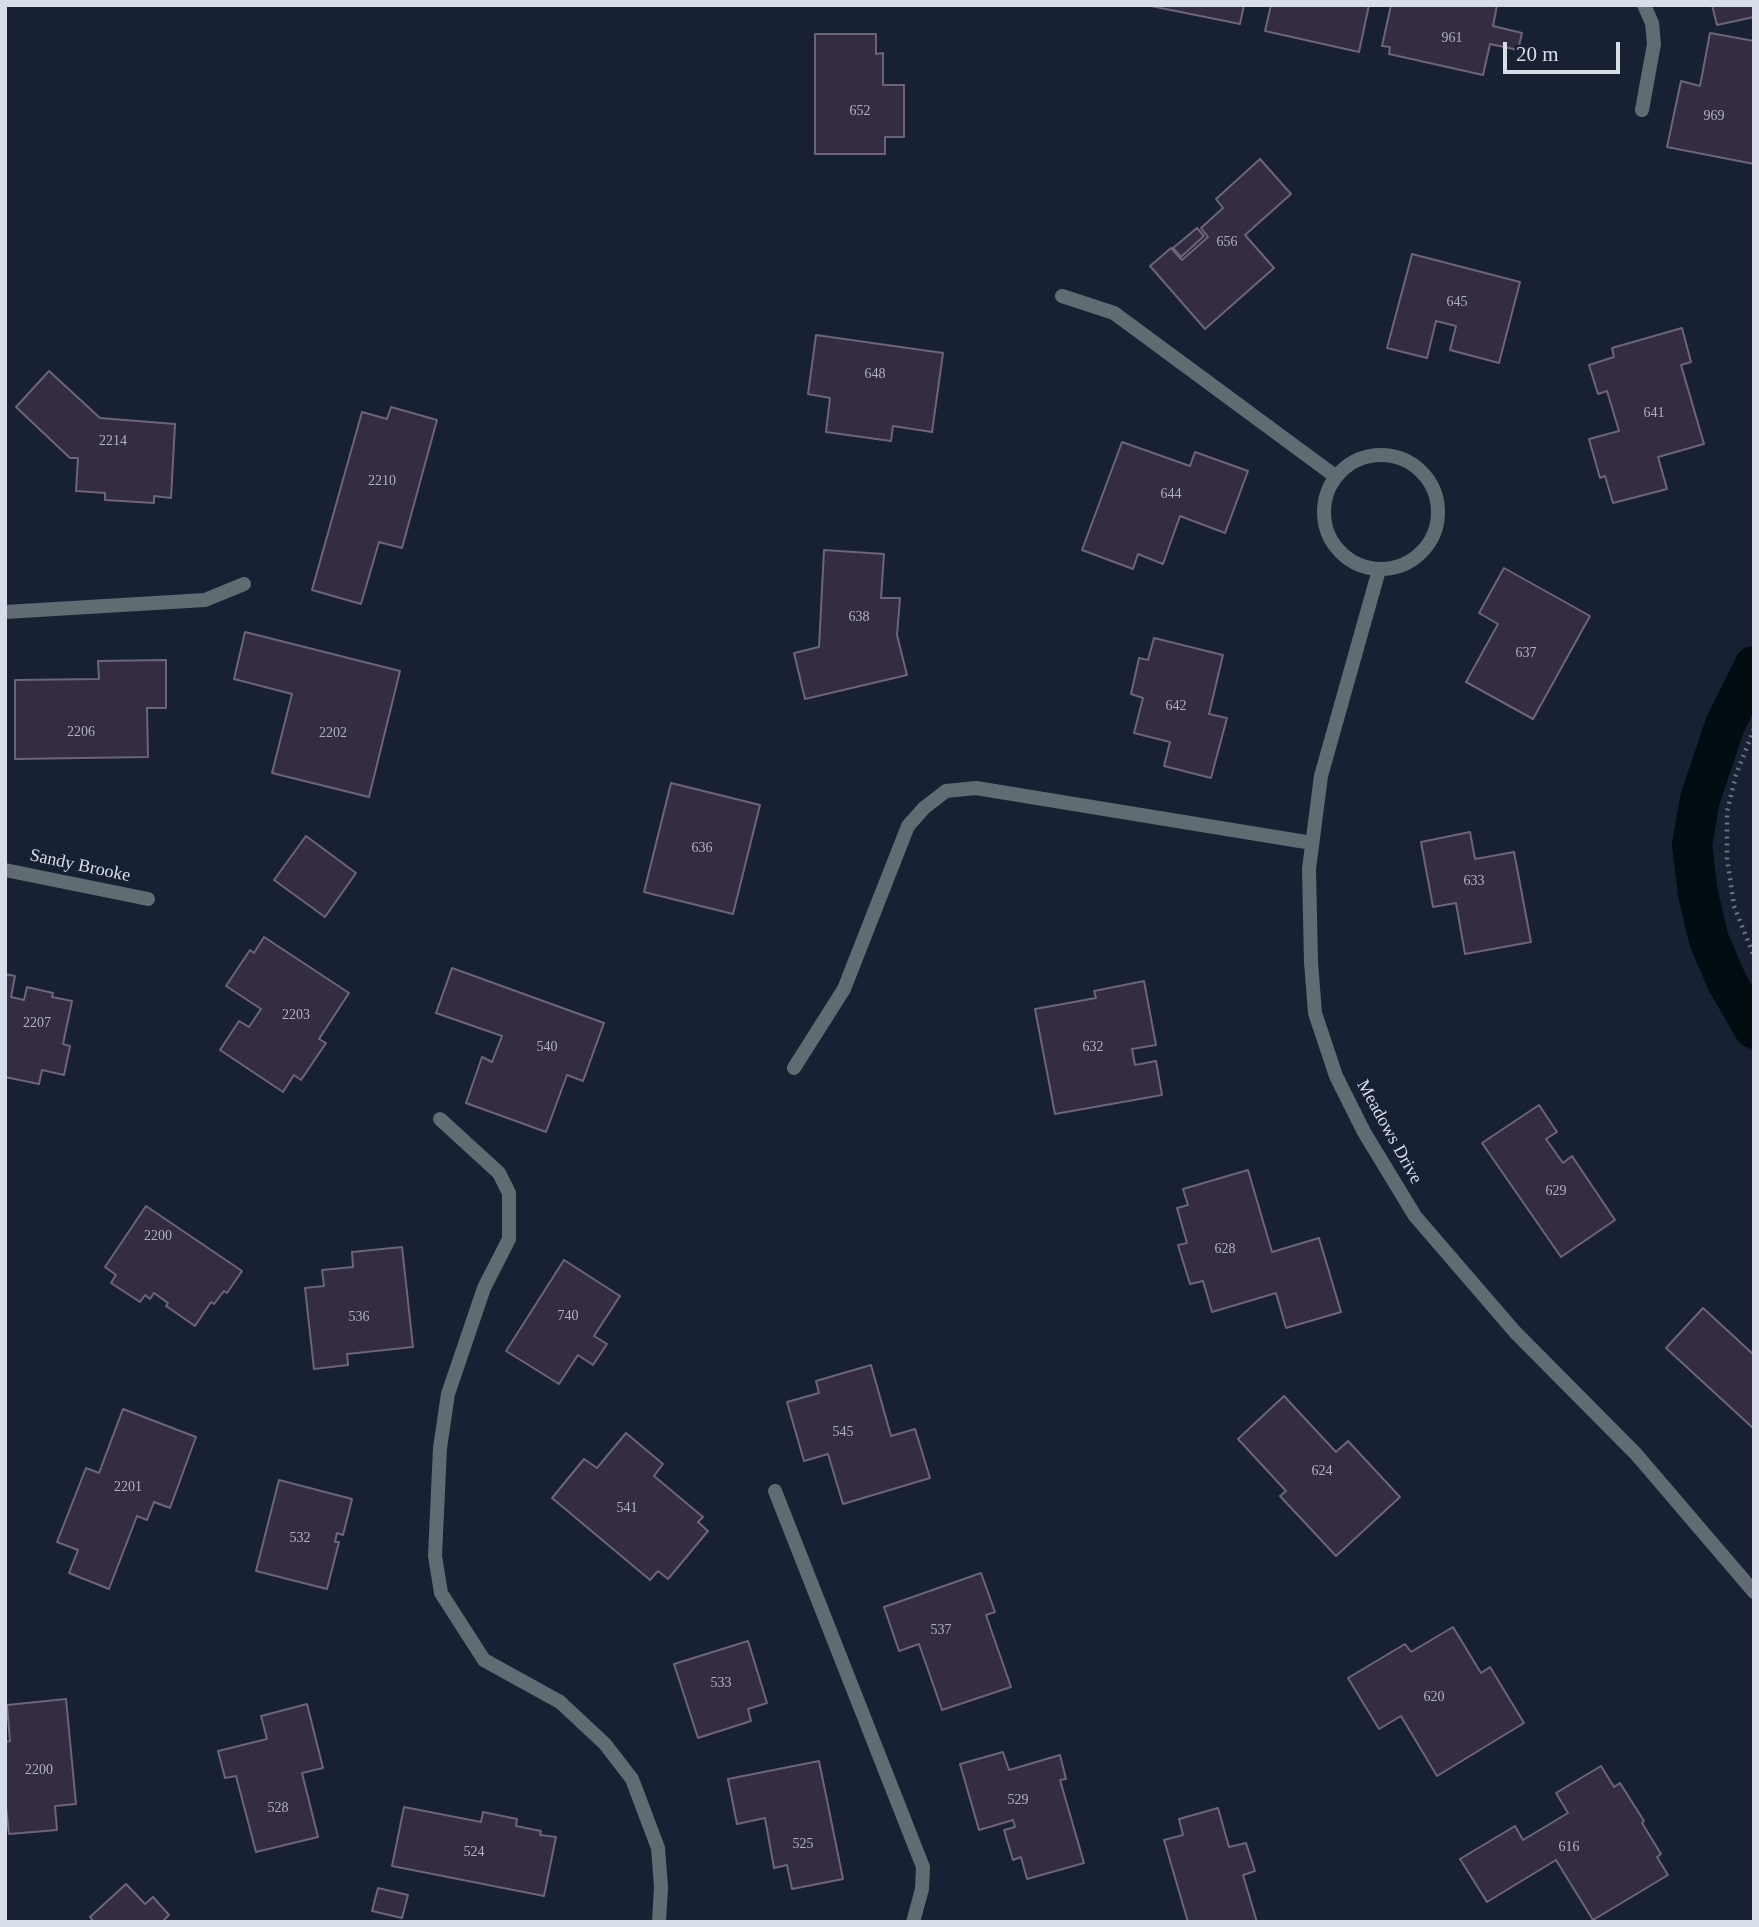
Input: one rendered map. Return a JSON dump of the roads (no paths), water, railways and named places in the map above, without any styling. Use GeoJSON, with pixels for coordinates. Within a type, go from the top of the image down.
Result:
{"type":"FeatureCollection","features":[{"type":"Feature","properties":{"kind":"street"},"geometry":{"type":"LineString","coordinates":[[1642,110],[1654,44],[1652,23],[1644,5]]}},
{"type":"Feature","properties":{"kind":"street"},"geometry":{"type":"LineString","coordinates":[[1062,296],[1114,313],[1335,476]]}},
{"type":"Feature","properties":{"kind":"street"},"geometry":{"type":"LineString","coordinates":[[1383,454],[1401,457],[1417,466],[1429,480],[1437,496],[1439,514],[1436,532],[1427,547],[1414,560],[1380,570],[1362,566],[1346,557],[1333,544],[1326,528],[1324,510],[1327,492],[1335,476],[1349,464],[1365,456],[1383,454]]}},
{"type":"Feature","properties":{"kind":"street","name":"Meadows Drive"},"geometry":{"type":"LineString","coordinates":[[1380,570],[1321,776],[1309,869],[1315,1013],[1336,1076],[1364,1132],[1415,1216],[1515,1332],[1636,1454],[1754,1592]]}},
{"type":"Feature","properties":{"kind":"street"},"geometry":{"type":"LineString","coordinates":[[5,612],[205,600],[244,584]]}},
{"type":"Feature","properties":{"kind":"street"},"geometry":{"type":"LineString","coordinates":[[794,1068],[844,989],[908,826],[924,808],[946,792],[976,788],[1312,843]]}},
{"type":"Feature","properties":{"kind":"street","name":"Sandy Brooke"},"geometry":{"type":"LineString","coordinates":[[5,870],[148,900]]}},
{"type":"Feature","properties":{"kind":"street"},"geometry":{"type":"LineString","coordinates":[[440,1119],[499,1173],[509,1192],[509,1239],[484,1288],[448,1394],[440,1448],[435,1556],[441,1593],[484,1660],[560,1702],[605,1744],[632,1779],[658,1848],[661,1887],[659,1922]]}},
{"type":"Feature","properties":{"kind":"street"},"geometry":{"type":"LineString","coordinates":[[775,1491],[923,1867],[922,1889],[913,1922]]}},
{"type":"Feature","properties":{"kind":"waterway"},"geometry":{"type":"LineString","coordinates":[[1754,666],[1725,725],[1700,799],[1692,845],[1698,894],[1709,940],[1727,982],[1754,1029]]}}]}
